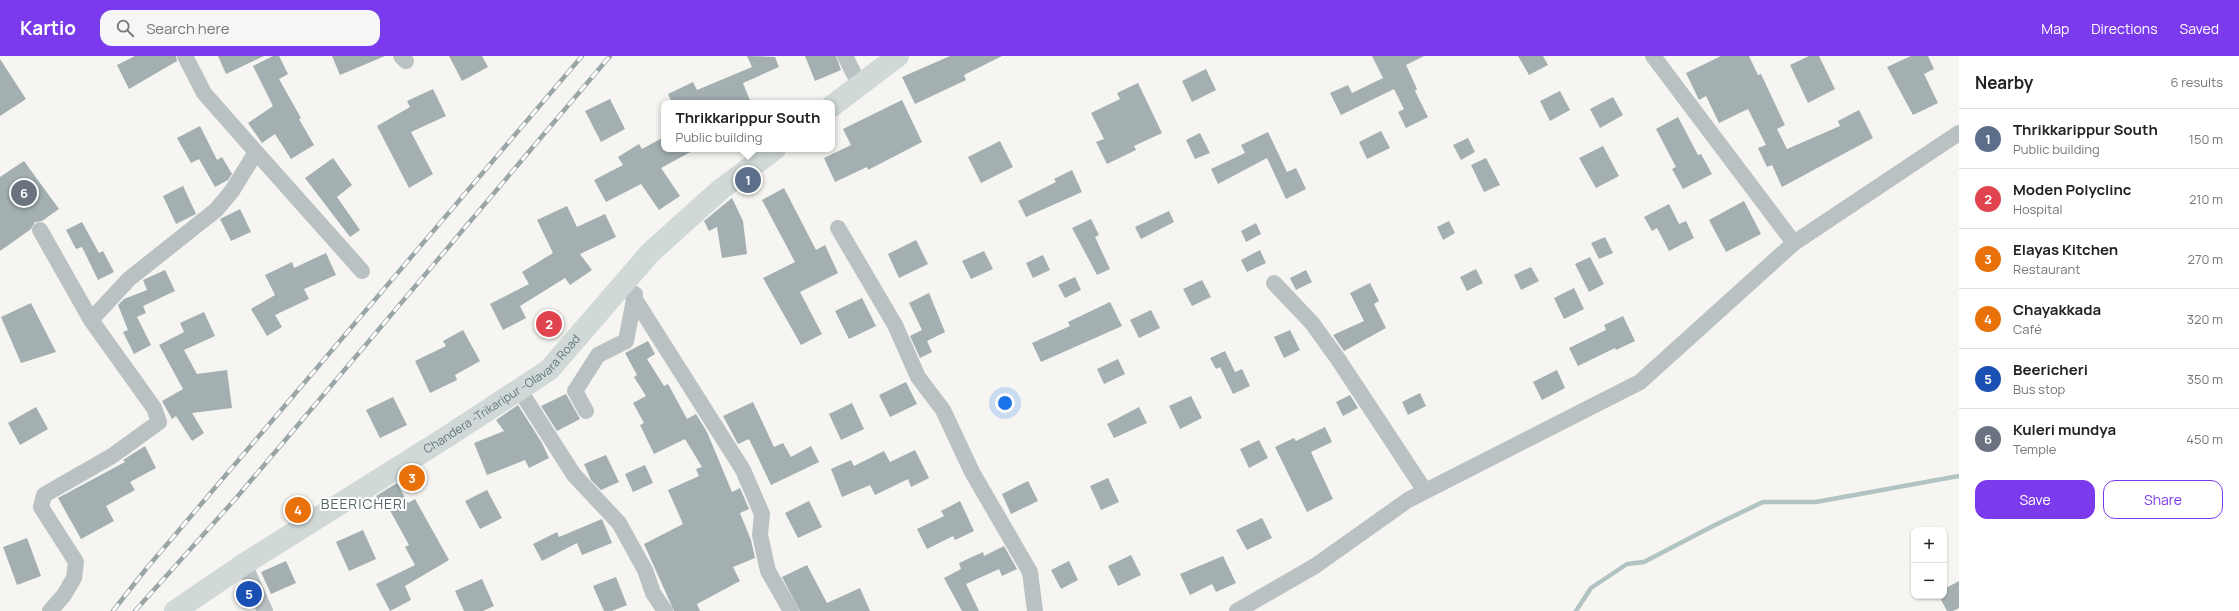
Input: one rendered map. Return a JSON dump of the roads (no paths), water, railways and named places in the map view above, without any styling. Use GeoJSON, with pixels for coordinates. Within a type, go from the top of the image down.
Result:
{"type":"FeatureCollection","features":[{"type":"Feature","properties":{"kind":"main road"},"geometry":{"type":"LineString","coordinates":[[835,104],[898,56]]}},
{"type":"Feature","properties":{"kind":"main road","name":"Chandera -Trikaripur -Olavara Road"},"geometry":{"type":"LineString","coordinates":[[175,611],[244,564],[549,370],[629,290],[643,261],[720,190],[771,152]]}},
{"type":"Feature","properties":{"kind":"street"},"geometry":{"type":"LineString","coordinates":[[185,56],[204,94],[362,271]]}},
{"type":"Feature","properties":{"kind":"street"},"geometry":{"type":"LineString","coordinates":[[845,56],[860,86]]}},
{"type":"Feature","properties":{"kind":"street"},"geometry":{"type":"LineString","coordinates":[[1653,56],[1794,243]]}},
{"type":"Feature","properties":{"kind":"street"},"geometry":{"type":"LineString","coordinates":[[1237,611],[1314,566],[1408,500],[1640,382],[1794,243],[1959,133]]}},
{"type":"Feature","properties":{"kind":"street"},"geometry":{"type":"LineString","coordinates":[[91,320],[129,279],[192,227],[216,210],[232,191],[256,152]]}},
{"type":"Feature","properties":{"kind":"street"},"geometry":{"type":"LineString","coordinates":[[838,228],[895,325],[918,377],[943,410],[972,472],[1030,572],[1035,611]]}},
{"type":"Feature","properties":{"kind":"street"},"geometry":{"type":"LineString","coordinates":[[40,230],[91,320],[154,408],[159,422],[112,456],[44,495],[41,507],[76,562],[74,578],[64,595],[50,611]]}},
{"type":"Feature","properties":{"kind":"street"},"geometry":{"type":"LineString","coordinates":[[1274,283],[1312,323],[1338,359],[1425,491]]}},
{"type":"Feature","properties":{"kind":"street"},"geometry":{"type":"LineString","coordinates":[[586,411],[575,391],[598,355],[626,341],[629,290]]}},
{"type":"Feature","properties":{"kind":"street"},"geometry":{"type":"LineString","coordinates":[[629,290],[743,470],[762,514],[760,535],[768,571],[791,611]]}},
{"type":"Feature","properties":{"kind":"street"},"geometry":{"type":"LineString","coordinates":[[519,389],[574,475],[619,523],[645,570],[653,593],[665,611]]}},
{"type":"Feature","properties":{"kind":"street"},"geometry":{"type":"LineString","coordinates":[[244,564],[265,611]]}},
{"type":"Feature","properties":{"kind":"waterway"},"geometry":{"type":"LineString","coordinates":[[1576,611],[1591,588],[1627,564],[1644,562],[1763,502],[1816,502],[1959,476]]}},
{"type":"Feature","properties":{"kind":"railway"},"geometry":{"type":"LineString","coordinates":[[113,611],[146,569],[582,56]]}},
{"type":"Feature","properties":{"kind":"railway"},"geometry":{"type":"LineString","coordinates":[[135,611],[237,497],[610,56]]}},
{"type":"Feature","properties":{"kind":"place","name":"Thrikkarippur South"},"geometry":{"type":"Point","coordinates":[748,180]}},
{"type":"Feature","properties":{"kind":"place","name":"Kuleri mundya"},"geometry":{"type":"Point","coordinates":[24,193]}},
{"type":"Feature","properties":{"kind":"place","name":"Moden Polyclinc"},"geometry":{"type":"Point","coordinates":[549,324]}},
{"type":"Feature","properties":{"kind":"place","name":"Elayas Kitchen"},"geometry":{"type":"Point","coordinates":[412,478]}},
{"type":"Feature","properties":{"kind":"place","name":"Chayakkada"},"geometry":{"type":"Point","coordinates":[298,510]}},
{"type":"Feature","properties":{"kind":"place","name":"Beericheri"},"geometry":{"type":"Point","coordinates":[249,594]}},
{"type":"Feature","properties":{"kind":"district","name":"BEERICHERI"},"geometry":{"type":"Point","coordinates":[364,504]}}]}
